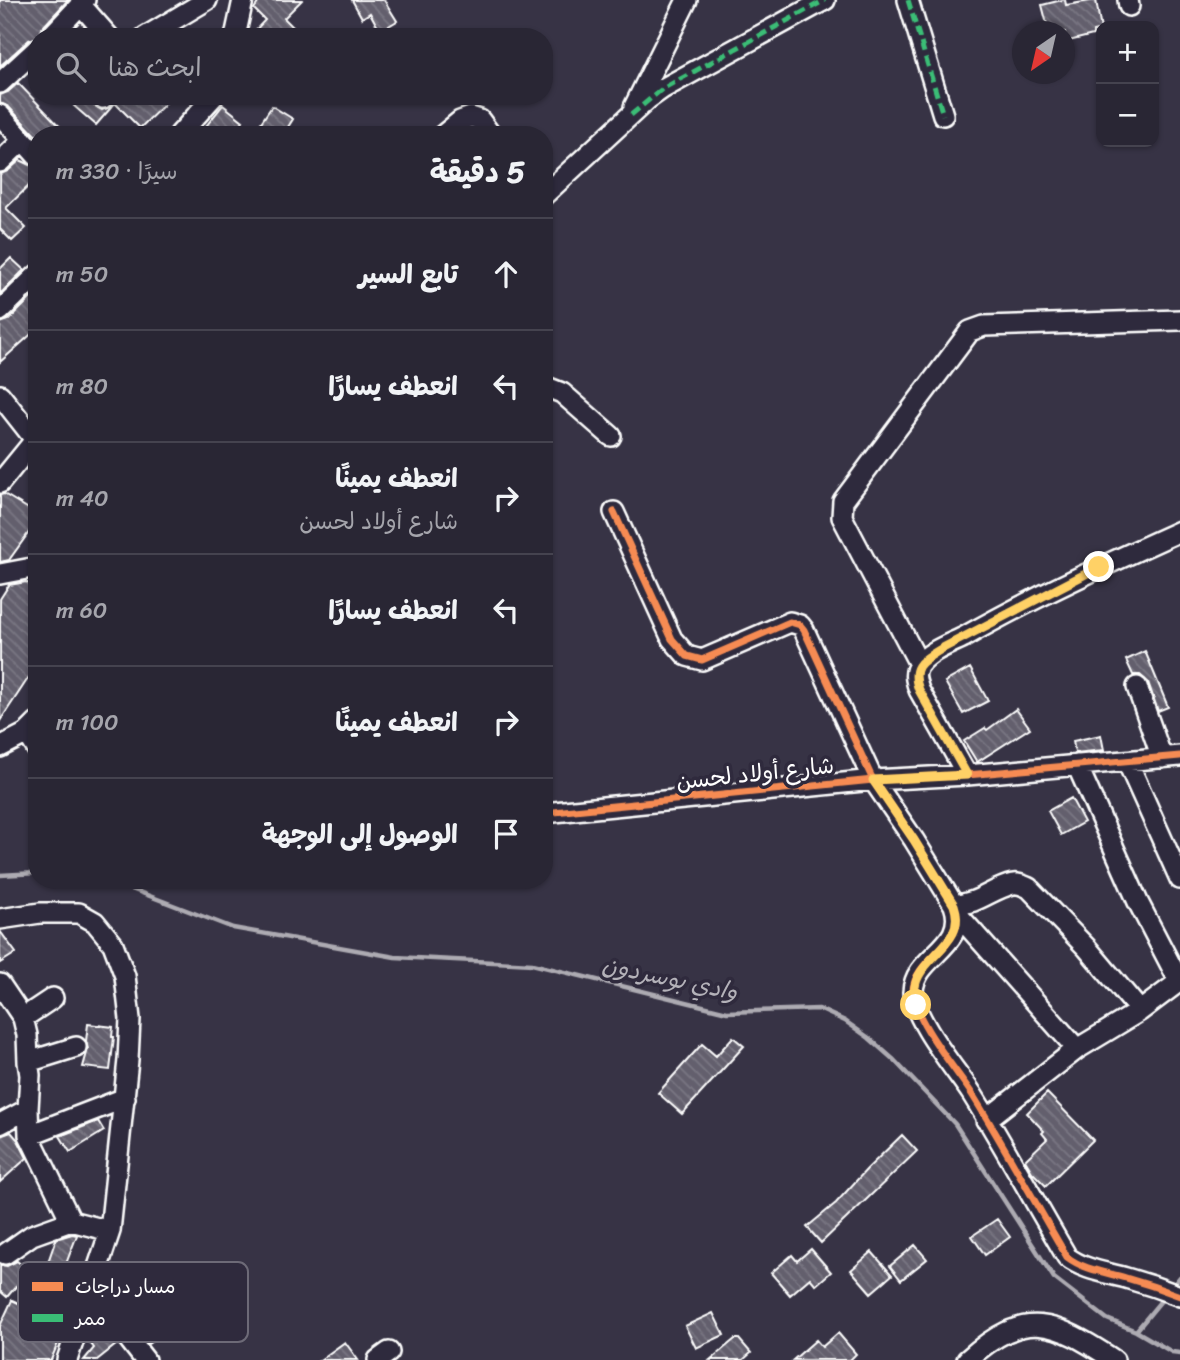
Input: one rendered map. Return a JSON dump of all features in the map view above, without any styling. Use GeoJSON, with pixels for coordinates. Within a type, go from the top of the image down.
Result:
{"type":"FeatureCollection","features":[{"type":"Feature","properties":{"kind":"street"},"geometry":{"type":"LineString","coordinates":[[160,28],[207,0]]}},
{"type":"Feature","properties":{"kind":"street"},"geometry":{"type":"LineString","coordinates":[[236,28],[243,0]]}},
{"type":"Feature","properties":{"kind":"street"},"geometry":{"type":"LineString","coordinates":[[631,114],[687,0]]}},
{"type":"Feature","properties":{"kind":"street"},"geometry":{"type":"LineString","coordinates":[[553,187],[662,89],[825,0]]}},
{"type":"Feature","properties":{"kind":"street"},"geometry":{"type":"LineString","coordinates":[[908,0],[943,115]]}},
{"type":"Feature","properties":{"kind":"street"},"geometry":{"type":"LineString","coordinates":[[58,28],[83,2],[102,28]]}},
{"type":"Feature","properties":{"kind":"street"},"geometry":{"type":"LineString","coordinates":[[0,83],[28,57]]}},
{"type":"Feature","properties":{"kind":"street"},"geometry":{"type":"LineString","coordinates":[[187,126],[206,105]]}},
{"type":"Feature","properties":{"kind":"street"},"geometry":{"type":"LineString","coordinates":[[0,115],[28,146]]}},
{"type":"Feature","properties":{"kind":"street"},"geometry":{"type":"LineString","coordinates":[[454,126],[471,117],[480,120],[484,126]]}},
{"type":"Feature","properties":{"kind":"street"},"geometry":{"type":"LineString","coordinates":[[0,162],[23,140]]}},
{"type":"Feature","properties":{"kind":"street"},"geometry":{"type":"LineString","coordinates":[[0,311],[28,284]]}},
{"type":"Feature","properties":{"kind":"street"},"geometry":{"type":"LineString","coordinates":[[919,664],[842,517],[843,501],[970,331],[984,326],[1180,320]]}},
{"type":"Feature","properties":{"kind":"street"},"geometry":{"type":"LineString","coordinates":[[553,390],[562,393],[611,436]]}},
{"type":"Feature","properties":{"kind":"street"},"geometry":{"type":"LineString","coordinates":[[0,395],[28,431]]}},
{"type":"Feature","properties":{"kind":"street"},"geometry":{"type":"LineString","coordinates":[[0,483],[28,450]]}},
{"type":"Feature","properties":{"kind":"street"},"geometry":{"type":"LineString","coordinates":[[614,512],[672,639],[687,656],[702,660],[783,624],[790,622],[800,625],[873,780],[914,840],[956,910],[1077,1049]]}},
{"type":"Feature","properties":{"kind":"street"},"geometry":{"type":"LineString","coordinates":[[967,775],[919,690],[915,678],[919,664],[941,649],[1075,579],[1180,531]]}},
{"type":"Feature","properties":{"kind":"street"},"geometry":{"type":"LineString","coordinates":[[0,574],[28,568]]}},
{"type":"Feature","properties":{"kind":"street"},"geometry":{"type":"LineString","coordinates":[[1137,687],[1171,757]]}},
{"type":"Feature","properties":{"kind":"street"},"geometry":{"type":"LineString","coordinates":[[0,747],[28,737]]}},
{"type":"Feature","properties":{"kind":"street","name":"شارع أولاد لحسن"},"geometry":{"type":"LineString","coordinates":[[553,812],[873,780],[967,775],[1171,757]]}},
{"type":"Feature","properties":{"kind":"street"},"geometry":{"type":"LineString","coordinates":[[1128,761],[1180,879]]}},
{"type":"Feature","properties":{"kind":"street"},"geometry":{"type":"LineString","coordinates":[[986,1120],[1077,1049],[1140,1011],[1180,982],[1138,902],[1077,765]]}},
{"type":"Feature","properties":{"kind":"street"},"geometry":{"type":"LineString","coordinates":[[956,910],[1012,884],[1029,888],[1087,948],[1140,1011]]}},
{"type":"Feature","properties":{"kind":"street"},"geometry":{"type":"LineString","coordinates":[[956,910],[954,932],[916,979],[913,993],[929,1032],[973,1096],[1067,1257],[1089,1269],[1158,1287],[1180,1296]]}},
{"type":"Feature","properties":{"kind":"street"},"geometry":{"type":"LineString","coordinates":[[0,919],[40,913],[79,913],[94,922],[113,944],[125,976],[130,1019],[125,1098],[110,1231],[100,1262]]}},
{"type":"Feature","properties":{"kind":"street"},"geometry":{"type":"LineString","coordinates":[[1,988],[23,1018],[30,1075],[27,1109],[29,1135],[71,1221]]}},
{"type":"Feature","properties":{"kind":"street"},"geometry":{"type":"LineString","coordinates":[[23,1018],[53,998]]}},
{"type":"Feature","properties":{"kind":"street"},"geometry":{"type":"LineString","coordinates":[[28,1062],[76,1047]]}},
{"type":"Feature","properties":{"kind":"street"},"geometry":{"type":"LineString","coordinates":[[29,1135],[125,1098]]}},
{"type":"Feature","properties":{"kind":"street"},"geometry":{"type":"LineString","coordinates":[[0,1124],[27,1109]]}},
{"type":"Feature","properties":{"kind":"street"},"geometry":{"type":"LineString","coordinates":[[5,1254],[32,1235],[71,1221],[110,1231]]}},
{"type":"Feature","properties":{"kind":"street"},"geometry":{"type":"LineString","coordinates":[[967,1360],[994,1337],[1021,1326],[1038,1325],[1074,1334],[1114,1360]]}},
{"type":"Feature","properties":{"kind":"street"},"geometry":{"type":"LineString","coordinates":[[67,1360],[73,1342]]}},
{"type":"Feature","properties":{"kind":"street"},"geometry":{"type":"LineString","coordinates":[[131,1342],[145,1360]]}},
{"type":"Feature","properties":{"kind":"building"},"geometry":{"type":"Polygon","coordinates":[[[0,0],[68,0],[42,28],[28,28],[28,41],[0,66],[0,0]]]}},
{"type":"Feature","properties":{"kind":"building"},"geometry":{"type":"Polygon","coordinates":[[[260,0],[302,0],[284,18],[294,28],[257,28],[265,20],[254,9],[260,0]]]}},
{"type":"Feature","properties":{"kind":"building"},"geometry":{"type":"Polygon","coordinates":[[[352,0],[384,0],[397,21],[385,28],[378,28],[370,13],[362,18],[352,0]]]}},
{"type":"Feature","properties":{"kind":"building"},"geometry":{"type":"Polygon","coordinates":[[[1062,0],[1065,0],[1066,5],[1096,0],[1100,21],[1096,21],[1096,31],[1093,35],[1075,40],[1075,21],[1046,21],[1042,5],[1062,0]]]}},
{"type":"Feature","properties":{"kind":"building"},"geometry":{"type":"Polygon","coordinates":[[[18,83],[28,93],[28,105],[39,105],[59,126],[28,127],[9,107],[0,103],[0,95],[18,83]]]}},
{"type":"Feature","properties":{"kind":"building"},"geometry":{"type":"Polygon","coordinates":[[[94,105],[102,110],[113,105],[96,125],[74,106],[94,105]]]}},
{"type":"Feature","properties":{"kind":"building"},"geometry":{"type":"Polygon","coordinates":[[[117,105],[164,105],[142,126],[138,126],[117,105]]]}},
{"type":"Feature","properties":{"kind":"building"},"geometry":{"type":"Polygon","coordinates":[[[223,105],[243,121],[239,126],[206,126],[223,105]]]}},
{"type":"Feature","properties":{"kind":"building"},"geometry":{"type":"Polygon","coordinates":[[[272,106],[293,119],[289,126],[260,124],[272,106]]]}},
{"type":"Feature","properties":{"kind":"building"},"geometry":{"type":"Polygon","coordinates":[[[20,160],[28,164],[28,187],[6,208],[26,228],[12,241],[0,229],[0,174],[8,171],[20,160]]]}},
{"type":"Feature","properties":{"kind":"building"},"geometry":{"type":"Polygon","coordinates":[[[11,258],[24,270],[0,294],[0,269],[11,258]]]}},
{"type":"Feature","properties":{"kind":"building"},"geometry":{"type":"Polygon","coordinates":[[[28,301],[28,337],[0,362],[0,323],[9,320],[28,301]]]}},
{"type":"Feature","properties":{"kind":"building"},"geometry":{"type":"Polygon","coordinates":[[[4,494],[28,509],[28,534],[9,560],[0,562],[0,495],[4,494]]]}},
{"type":"Feature","properties":{"kind":"building"},"geometry":{"type":"Polygon","coordinates":[[[28,583],[28,679],[0,721],[0,599],[9,585],[28,583]]]}},
{"type":"Feature","properties":{"kind":"building"},"geometry":{"type":"Polygon","coordinates":[[[1145,651],[1168,707],[1158,711],[1148,682],[1140,675],[1133,675],[1126,660],[1145,651]]]}},
{"type":"Feature","properties":{"kind":"building"},"geometry":{"type":"Polygon","coordinates":[[[970,668],[988,701],[963,714],[945,682],[970,668]]]}},
{"type":"Feature","properties":{"kind":"building"},"geometry":{"type":"Polygon","coordinates":[[[1016,709],[1030,728],[977,762],[964,741],[985,728],[987,730],[1016,709]]]}},
{"type":"Feature","properties":{"kind":"building"},"geometry":{"type":"Polygon","coordinates":[[[1101,735],[1104,750],[1075,753],[1073,741],[1101,735]]]}},
{"type":"Feature","properties":{"kind":"building"},"geometry":{"type":"Polygon","coordinates":[[[1071,798],[1084,822],[1061,835],[1048,811],[1071,798]]]}},
{"type":"Feature","properties":{"kind":"building"},"geometry":{"type":"Polygon","coordinates":[[[0,931],[16,953],[0,963],[0,931]]]}},
{"type":"Feature","properties":{"kind":"building"},"geometry":{"type":"Polygon","coordinates":[[[88,1024],[113,1027],[110,1070],[83,1067],[88,1049],[88,1024]]]}},
{"type":"Feature","properties":{"kind":"building"},"geometry":{"type":"Polygon","coordinates":[[[733,1037],[744,1046],[682,1114],[658,1093],[702,1044],[716,1056],[733,1037]]]}},
{"type":"Feature","properties":{"kind":"building"},"geometry":{"type":"Polygon","coordinates":[[[1047,1093],[1093,1140],[1046,1186],[1025,1160],[1047,1139],[1042,1133],[1044,1131],[1027,1113],[1047,1093]]]}},
{"type":"Feature","properties":{"kind":"building"},"geometry":{"type":"Polygon","coordinates":[[[98,1121],[104,1131],[70,1152],[60,1136],[98,1121]]]}},
{"type":"Feature","properties":{"kind":"building"},"geometry":{"type":"Polygon","coordinates":[[[11,1132],[27,1158],[0,1182],[0,1136],[11,1132]]]}},
{"type":"Feature","properties":{"kind":"building"},"geometry":{"type":"Polygon","coordinates":[[[902,1135],[917,1151],[821,1243],[807,1227],[836,1203],[902,1135]]]}},
{"type":"Feature","properties":{"kind":"building"},"geometry":{"type":"Polygon","coordinates":[[[997,1219],[1010,1237],[985,1255],[972,1236],[997,1219]]]}},
{"type":"Feature","properties":{"kind":"building"},"geometry":{"type":"Polygon","coordinates":[[[77,1235],[67,1262],[48,1262],[56,1239],[77,1235]]]}},
{"type":"Feature","properties":{"kind":"building"},"geometry":{"type":"Polygon","coordinates":[[[915,1245],[927,1259],[901,1280],[890,1266],[915,1245]]]}},
{"type":"Feature","properties":{"kind":"building"},"geometry":{"type":"Polygon","coordinates":[[[811,1249],[831,1272],[816,1285],[810,1278],[790,1295],[771,1273],[792,1255],[797,1261],[811,1249]]]}},
{"type":"Feature","properties":{"kind":"building"},"geometry":{"type":"Polygon","coordinates":[[[872,1252],[892,1275],[871,1293],[851,1270],[872,1252]]]}},
{"type":"Feature","properties":{"kind":"building"},"geometry":{"type":"Polygon","coordinates":[[[18,1262],[18,1284],[7,1297],[0,1291],[0,1265],[7,1266],[18,1262]]]}},
{"type":"Feature","properties":{"kind":"building"},"geometry":{"type":"Polygon","coordinates":[[[12,1300],[18,1303],[18,1342],[58,1342],[51,1360],[0,1360],[0,1326],[12,1300]]]}},
{"type":"Feature","properties":{"kind":"building"},"geometry":{"type":"Polygon","coordinates":[[[713,1313],[724,1335],[696,1348],[685,1326],[713,1313]]]}},
{"type":"Feature","properties":{"kind":"building"},"geometry":{"type":"Polygon","coordinates":[[[838,1333],[856,1354],[850,1360],[793,1360],[816,1340],[822,1347],[838,1333]]]}},
{"type":"Feature","properties":{"kind":"building"},"geometry":{"type":"Polygon","coordinates":[[[735,1339],[739,1339],[751,1353],[743,1360],[710,1360],[735,1339]]]}},
{"type":"Feature","properties":{"kind":"building"},"geometry":{"type":"Polygon","coordinates":[[[89,1342],[117,1344],[97,1360],[84,1360],[94,1348],[89,1342]]]}},
{"type":"Feature","properties":{"kind":"building"},"geometry":{"type":"Polygon","coordinates":[[[345,1342],[358,1360],[320,1360],[345,1342]]]}},
{"type":"Feature","properties":{"kind":"waterway","name":"وادي بوسردون"},"geometry":{"type":"LineString","coordinates":[[0,875],[28,873]]}},
{"type":"Feature","properties":{"kind":"waterway","name":"وادي بوسردون"},"geometry":{"type":"LineString","coordinates":[[131,889],[233,928],[395,957],[532,964],[727,1012],[819,1009],[845,1021],[869,1038],[894,1060],[955,1124],[1054,1278],[1107,1319],[1136,1331],[1172,1352],[1180,1353]]}},
{"type":"Feature","properties":{"kind":"waterway"},"geometry":{"type":"LineString","coordinates":[[1172,1287],[1180,1277]]}},
{"type":"Feature","properties":{"kind":"waterway"},"geometry":{"type":"LineString","coordinates":[[1136,1331],[1164,1297]]}},
{"type":"Feature","properties":{"kind":"marked path"},"geometry":{"type":"LineString","coordinates":[[631,115],[662,89],[825,0]]}},
{"type":"Feature","properties":{"kind":"marked path"},"geometry":{"type":"LineString","coordinates":[[908,0],[943,115]]}},
{"type":"Feature","properties":{"kind":"cycle path"},"geometry":{"type":"LineString","coordinates":[[614,512],[672,639],[687,656],[702,660],[790,622],[800,625],[804,630],[873,780],[954,905],[957,919],[954,931],[916,979],[913,992],[920,1016],[972,1094],[1067,1257],[1088,1268],[1180,1296]]}},
{"type":"Feature","properties":{"kind":"cycle path"},"geometry":{"type":"LineString","coordinates":[[553,812],[873,780],[967,775],[1180,756]]}},
{"type":"Feature","properties":{"kind":"route"},"geometry":{"type":"LineString","coordinates":[[916,1005],[913,993],[916,979],[949,940],[958,923],[958,915],[914,840],[873,780],[967,775],[919,690],[915,678],[916,670],[926,658],[941,649],[1099,567]]}}]}
